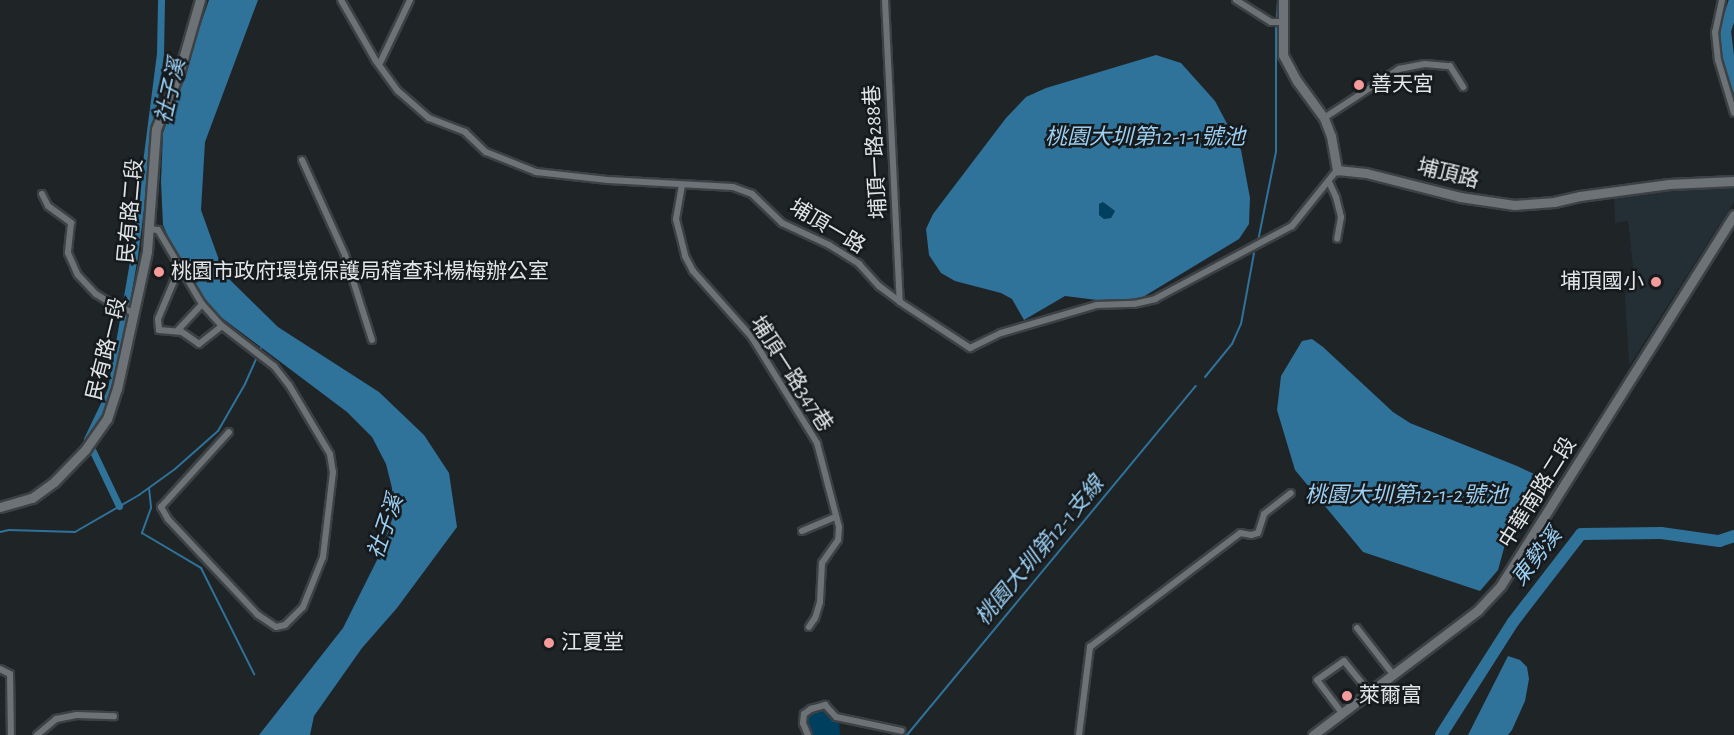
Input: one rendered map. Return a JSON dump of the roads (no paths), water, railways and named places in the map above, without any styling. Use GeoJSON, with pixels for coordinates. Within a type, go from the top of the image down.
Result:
{"type":"FeatureCollection","features":[{"type":"Feature","properties":{"kind":"street","name":"民有路二段"},"geometry":{"type":"LineString","coordinates":[[141,288],[150,229],[156,129],[179,73],[200,0]]}},
{"type":"Feature","properties":{"kind":"street","name":"埔頂一路"},"geometry":{"type":"LineString","coordinates":[[341,0],[358,32],[398,91],[429,118],[465,132],[486,152],[536,172],[733,188],[752,194],[782,224],[829,245],[859,264],[879,286],[900,302],[970,348],[1001,333],[1097,305],[1134,304],[1155,299],[1292,226],[1337,170]]}},
{"type":"Feature","properties":{"kind":"street"},"geometry":{"type":"LineString","coordinates":[[380,63],[410,0]]}},
{"type":"Feature","properties":{"kind":"street","name":"埔頂一路288巷"},"geometry":{"type":"LineString","coordinates":[[885,0],[900,302]]}},
{"type":"Feature","properties":{"kind":"street"},"geometry":{"type":"LineString","coordinates":[[1236,0],[1271,22],[1282,22]]}},
{"type":"Feature","properties":{"kind":"street"},"geometry":{"type":"LineString","coordinates":[[1283,0],[1283,55],[1297,81],[1324,118],[1331,136],[1337,170]]}},
{"type":"Feature","properties":{"kind":"street"},"geometry":{"type":"LineString","coordinates":[[1722,0],[1715,32],[1718,60],[1734,113]]}},
{"type":"Feature","properties":{"kind":"street"},"geometry":{"type":"LineString","coordinates":[[1324,118],[1399,69],[1425,64],[1450,66],[1463,87]]}},
{"type":"Feature","properties":{"kind":"street"},"geometry":{"type":"LineString","coordinates":[[302,160],[345,255],[372,340]]}},
{"type":"Feature","properties":{"kind":"street","name":"埔頂路"},"geometry":{"type":"LineString","coordinates":[[1337,170],[1366,172],[1461,196],[1514,205],[1554,202],[1580,196],[1669,184],[1734,181]]}},
{"type":"Feature","properties":{"kind":"street"},"geometry":{"type":"LineString","coordinates":[[1329,182],[1336,196],[1341,217],[1337,239]]}},
{"type":"Feature","properties":{"kind":"street","name":"埔頂一路347巷"},"geometry":{"type":"LineString","coordinates":[[682,185],[676,219],[685,256],[693,271],[751,336],[801,413],[817,443],[839,527],[838,540],[822,563],[820,602],[816,618],[809,627]]}},
{"type":"Feature","properties":{"kind":"street"},"geometry":{"type":"LineString","coordinates":[[42,194],[48,206],[70,223],[68,253],[78,274],[96,294],[128,311]]}},
{"type":"Feature","properties":{"kind":"street","name":"中華南路二段"},"geometry":{"type":"LineString","coordinates":[[1313,735],[1478,610],[1501,585],[1734,215]]}},
{"type":"Feature","properties":{"kind":"street"},"geometry":{"type":"LineString","coordinates":[[150,229],[158,230],[202,304],[222,326],[264,358],[289,385],[321,435],[332,463],[323,557],[303,607],[285,625],[276,627],[258,615],[168,519],[161,507],[230,432]]}},
{"type":"Feature","properties":{"kind":"street"},"geometry":{"type":"LineString","coordinates":[[179,268],[157,324],[163,332],[177,331],[199,344],[222,326]]}},
{"type":"Feature","properties":{"kind":"street","name":"民有路一段"},"geometry":{"type":"LineString","coordinates":[[0,507],[32,498],[54,482],[107,419],[128,311],[141,288]]}},
{"type":"Feature","properties":{"kind":"street"},"geometry":{"type":"LineString","coordinates":[[177,331],[202,304]]}},
{"type":"Feature","properties":{"kind":"street"},"geometry":{"type":"LineString","coordinates":[[1079,735],[1090,647],[1240,533],[1251,536],[1258,534],[1264,514],[1291,493]]}},
{"type":"Feature","properties":{"kind":"street"},"geometry":{"type":"LineString","coordinates":[[802,531],[835,517]]}},
{"type":"Feature","properties":{"kind":"street"},"geometry":{"type":"LineString","coordinates":[[1357,628],[1392,674]]}},
{"type":"Feature","properties":{"kind":"street"},"geometry":{"type":"LineString","coordinates":[[1342,713],[1317,680],[1344,662],[1369,692]]}},
{"type":"Feature","properties":{"kind":"street"},"geometry":{"type":"LineString","coordinates":[[0,669],[10,674],[10,735]]}},
{"type":"Feature","properties":{"kind":"street"},"geometry":{"type":"LineString","coordinates":[[808,735],[803,723],[804,714],[811,709],[825,705],[836,717],[902,731]]}},
{"type":"Feature","properties":{"kind":"street"},"geometry":{"type":"LineString","coordinates":[[37,735],[56,719],[77,715],[114,716]]}},
{"type":"Feature","properties":{"kind":"water"},"geometry":{"type":"Polygon","coordinates":[[[209,0],[258,0],[205,142],[201,210],[224,274],[278,327],[379,392],[424,435],[449,473],[457,527],[397,608],[362,648],[314,716],[310,735],[259,735],[343,628],[380,554],[394,514],[392,488],[386,464],[372,437],[347,412],[210,309],[181,267],[163,225],[161,182],[163,133],[209,0]]]}},
{"type":"Feature","properties":{"kind":"water","name":"桃園大圳第12-1-1號池"},"geometry":{"type":"Polygon","coordinates":[[[1156,55],[1181,63],[1215,101],[1241,150],[1250,198],[1249,224],[1239,239],[1138,300],[1105,301],[1065,296],[1024,320],[1012,299],[1001,293],[955,281],[941,273],[929,255],[926,229],[933,214],[1006,118],[1026,97],[1046,88],[1156,55]],[[1103,202],[1099,204],[1099,215],[1104,219],[1111,218],[1115,211],[1103,202]]]}},
{"type":"Feature","properties":{"kind":"water","name":"桃園大圳第12-1-2號池"},"geometry":{"type":"Polygon","coordinates":[[[1312,339],[1393,412],[1410,423],[1517,466],[1534,474],[1540,481],[1537,493],[1507,537],[1498,570],[1480,591],[1363,552],[1295,470],[1277,410],[1281,376],[1302,341],[1312,339]]]}},
{"type":"Feature","properties":{"kind":"water"},"geometry":{"type":"Polygon","coordinates":[[[1508,656],[1520,660],[1527,667],[1529,679],[1525,701],[1512,730],[1508,735],[1468,735],[1508,656]]]}},
{"type":"Feature","properties":{"kind":"waterway"},"geometry":{"type":"LineString","coordinates":[[119,506],[87,439],[111,389],[134,256],[160,54],[161,0]]}},
{"type":"Feature","properties":{"kind":"waterway","name":"桃園大圳第12-1支線"},"geometry":{"type":"LineString","coordinates":[[1277,18],[1278,0]]}},
{"type":"Feature","properties":{"kind":"waterway","name":"東勢溪"},"geometry":{"type":"LineString","coordinates":[[1734,3],[1725,31],[1734,89]]}},
{"type":"Feature","properties":{"kind":"waterway","name":"桃園大圳第12-1支線"},"geometry":{"type":"LineString","coordinates":[[1258,241],[1276,152],[1276,28]]}},
{"type":"Feature","properties":{"kind":"waterway","name":"桃園大圳第12-1支線"},"geometry":{"type":"LineString","coordinates":[[1205,377],[1232,344],[1241,324],[1254,253]]}},
{"type":"Feature","properties":{"kind":"waterway","name":"社子溪"},"geometry":{"type":"LineString","coordinates":[[0,532],[9,530],[75,532],[139,495],[175,469],[218,431],[245,384],[261,348]]}},
{"type":"Feature","properties":{"kind":"waterway","name":"桃園大圳第12-1支線"},"geometry":{"type":"LineString","coordinates":[[907,735],[1196,386]]}},
{"type":"Feature","properties":{"kind":"waterway"},"geometry":{"type":"LineString","coordinates":[[149,488],[151,508],[142,533],[201,568],[254,674]]}},
{"type":"Feature","properties":{"kind":"waterway","name":"東勢溪"},"geometry":{"type":"LineString","coordinates":[[1441,735],[1513,622],[1581,534],[1661,533],[1719,541],[1734,536]]}},
{"type":"Feature","properties":{"kind":"place","name":"善天宮"},"geometry":{"type":"Point","coordinates":[1359,85]}},
{"type":"Feature","properties":{"kind":"place","name":"桃園市政府環境保護局稽查科楊梅辦公室"},"geometry":{"type":"Point","coordinates":[159,272]}},
{"type":"Feature","properties":{"kind":"place","name":"埔頂國小"},"geometry":{"type":"Point","coordinates":[1656,282]}},
{"type":"Feature","properties":{"kind":"place","name":"江夏堂"},"geometry":{"type":"Point","coordinates":[549,643]}},
{"type":"Feature","properties":{"kind":"place","name":"萊爾富"},"geometry":{"type":"Point","coordinates":[1347,696]}}]}
